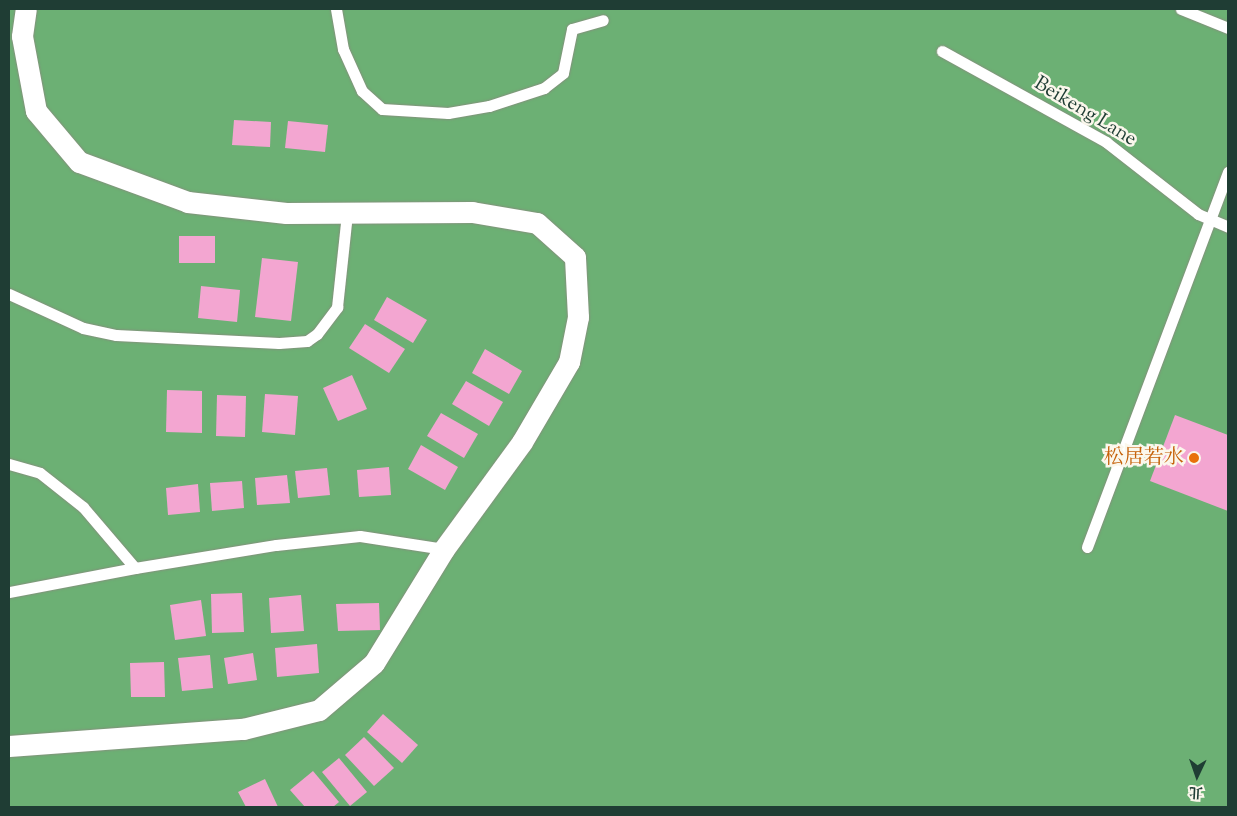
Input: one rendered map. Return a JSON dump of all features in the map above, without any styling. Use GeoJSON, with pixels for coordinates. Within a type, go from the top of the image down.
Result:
{"type":"FeatureCollection","features":[{"type":"Feature","properties":{"kind":"street"},"geometry":{"type":"LineString","coordinates":[[9,746],[243,729],[319,710],[374,663],[418,596],[444,549],[522,442],[568,362],[578,317],[575,257],[537,223],[472,212],[286,213],[188,202],[79,162],[36,111],[22,36],[26,9]]}},
{"type":"Feature","properties":{"kind":"lane"},"geometry":{"type":"LineString","coordinates":[[336,9],[343,49],[362,91],[382,109],[448,113],[490,106],[544,88],[563,73],[572,29],[603,20]]}},
{"type":"Feature","properties":{"kind":"lane"},"geometry":{"type":"LineString","coordinates":[[1181,9],[1228,28]]}},
{"type":"Feature","properties":{"kind":"lane","name":"Beikeng Lane"},"geometry":{"type":"LineString","coordinates":[[942,51],[1106,142],[1198,214],[1228,227]]}},
{"type":"Feature","properties":{"kind":"lane"},"geometry":{"type":"LineString","coordinates":[[1087,547],[1228,172]]}},
{"type":"Feature","properties":{"kind":"lane"},"geometry":{"type":"LineString","coordinates":[[9,294],[83,328],[116,335],[279,343],[307,341],[317,334],[337,306],[347,213]]}},
{"type":"Feature","properties":{"kind":"lane"},"geometry":{"type":"LineString","coordinates":[[9,464],[40,473],[83,507],[135,568]]}},
{"type":"Feature","properties":{"kind":"lane"},"geometry":{"type":"LineString","coordinates":[[9,592],[135,568],[276,545],[360,536],[444,549]]}},
{"type":"Feature","properties":{"kind":"green space"},"geometry":{"type":"Polygon","coordinates":[[[9,9],[1228,9],[1228,807],[9,807],[9,9]]]}},
{"type":"Feature","properties":{"kind":"building"},"geometry":{"type":"Polygon","coordinates":[[[234,120],[271,122],[270,147],[232,145],[234,120]]]}},
{"type":"Feature","properties":{"kind":"building"},"geometry":{"type":"Polygon","coordinates":[[[288,121],[328,125],[325,152],[285,148],[288,121]]]}},
{"type":"Feature","properties":{"kind":"building"},"geometry":{"type":"Polygon","coordinates":[[[179,236],[215,236],[215,263],[179,263],[179,236]]]}},
{"type":"Feature","properties":{"kind":"building"},"geometry":{"type":"Polygon","coordinates":[[[262,258],[298,262],[291,321],[255,317],[262,258]]]}},
{"type":"Feature","properties":{"kind":"building"},"geometry":{"type":"Polygon","coordinates":[[[201,286],[240,290],[237,322],[198,318],[201,286]]]}},
{"type":"Feature","properties":{"kind":"building"},"geometry":{"type":"Polygon","coordinates":[[[387,297],[427,320],[413,343],[374,320],[387,297]]]}},
{"type":"Feature","properties":{"kind":"building"},"geometry":{"type":"Polygon","coordinates":[[[365,324],[405,349],[389,373],[349,348],[365,324]]]}},
{"type":"Feature","properties":{"kind":"building"},"geometry":{"type":"Polygon","coordinates":[[[485,349],[522,371],[509,394],[472,373],[485,349]]]}},
{"type":"Feature","properties":{"kind":"building"},"geometry":{"type":"Polygon","coordinates":[[[352,375],[367,409],[338,421],[323,388],[352,375]]]}},
{"type":"Feature","properties":{"kind":"building"},"geometry":{"type":"Polygon","coordinates":[[[466,381],[503,402],[489,426],[452,404],[466,381]]]}},
{"type":"Feature","properties":{"kind":"building"},"geometry":{"type":"Polygon","coordinates":[[[167,390],[202,391],[202,433],[166,432],[167,390]]]}},
{"type":"Feature","properties":{"kind":"building"},"geometry":{"type":"Polygon","coordinates":[[[265,394],[298,396],[295,435],[262,432],[265,394]]]}},
{"type":"Feature","properties":{"kind":"building"},"geometry":{"type":"Polygon","coordinates":[[[217,395],[246,396],[245,437],[216,436],[217,395]]]}},
{"type":"Feature","properties":{"kind":"building"},"geometry":{"type":"Polygon","coordinates":[[[441,413],[478,434],[464,458],[427,436],[441,413]]]}},
{"type":"Feature","properties":{"kind":"building","name":"松居若水"},"geometry":{"type":"Polygon","coordinates":[[[1175,415],[1228,435],[1228,511],[1150,481],[1175,415]]]}},
{"type":"Feature","properties":{"kind":"building"},"geometry":{"type":"Polygon","coordinates":[[[421,445],[458,467],[445,490],[408,469],[421,445]]]}},
{"type":"Feature","properties":{"kind":"building"},"geometry":{"type":"Polygon","coordinates":[[[389,467],[391,495],[359,497],[357,470],[389,467]]]}},
{"type":"Feature","properties":{"kind":"building"},"geometry":{"type":"Polygon","coordinates":[[[327,468],[330,495],[298,498],[295,471],[327,468]]]}},
{"type":"Feature","properties":{"kind":"building"},"geometry":{"type":"Polygon","coordinates":[[[287,475],[290,503],[257,505],[255,478],[287,475]]]}},
{"type":"Feature","properties":{"kind":"building"},"geometry":{"type":"Polygon","coordinates":[[[242,481],[244,508],[212,511],[210,483],[242,481]]]}},
{"type":"Feature","properties":{"kind":"building"},"geometry":{"type":"Polygon","coordinates":[[[198,484],[200,512],[168,515],[166,488],[198,484]]]}},
{"type":"Feature","properties":{"kind":"building"},"geometry":{"type":"Polygon","coordinates":[[[242,593],[244,632],[212,633],[211,594],[242,593]]]}},
{"type":"Feature","properties":{"kind":"building"},"geometry":{"type":"Polygon","coordinates":[[[301,595],[304,631],[271,633],[269,598],[301,595]]]}},
{"type":"Feature","properties":{"kind":"building"},"geometry":{"type":"Polygon","coordinates":[[[201,600],[206,636],[175,640],[170,605],[201,600]]]}},
{"type":"Feature","properties":{"kind":"building"},"geometry":{"type":"Polygon","coordinates":[[[379,603],[380,630],[338,631],[336,604],[379,603]]]}},
{"type":"Feature","properties":{"kind":"building"},"geometry":{"type":"Polygon","coordinates":[[[317,644],[319,673],[277,677],[275,648],[317,644]]]}},
{"type":"Feature","properties":{"kind":"building"},"geometry":{"type":"Polygon","coordinates":[[[253,653],[257,680],[228,684],[224,658],[253,653]]]}},
{"type":"Feature","properties":{"kind":"building"},"geometry":{"type":"Polygon","coordinates":[[[210,655],[213,688],[182,691],[178,658],[210,655]]]}},
{"type":"Feature","properties":{"kind":"building"},"geometry":{"type":"Polygon","coordinates":[[[164,662],[165,697],[131,697],[130,663],[164,662]]]}},
{"type":"Feature","properties":{"kind":"building"},"geometry":{"type":"Polygon","coordinates":[[[383,714],[418,745],[402,763],[367,732],[383,714]]]}},
{"type":"Feature","properties":{"kind":"building"},"geometry":{"type":"Polygon","coordinates":[[[364,737],[394,768],[374,786],[345,755],[364,737]]]}},
{"type":"Feature","properties":{"kind":"building"},"geometry":{"type":"Polygon","coordinates":[[[339,758],[367,792],[350,806],[322,772],[339,758]]]}},
{"type":"Feature","properties":{"kind":"building"},"geometry":{"type":"Polygon","coordinates":[[[313,771],[339,802],[333,807],[305,807],[290,790],[313,771]]]}},
{"type":"Feature","properties":{"kind":"building"},"geometry":{"type":"Polygon","coordinates":[[[265,779],[278,807],[246,807],[238,792],[265,779]]]}},
{"type":"Feature","properties":{"kind":"place","name":"松居若水"},"geometry":{"type":"Point","coordinates":[1194,458]}}]}
